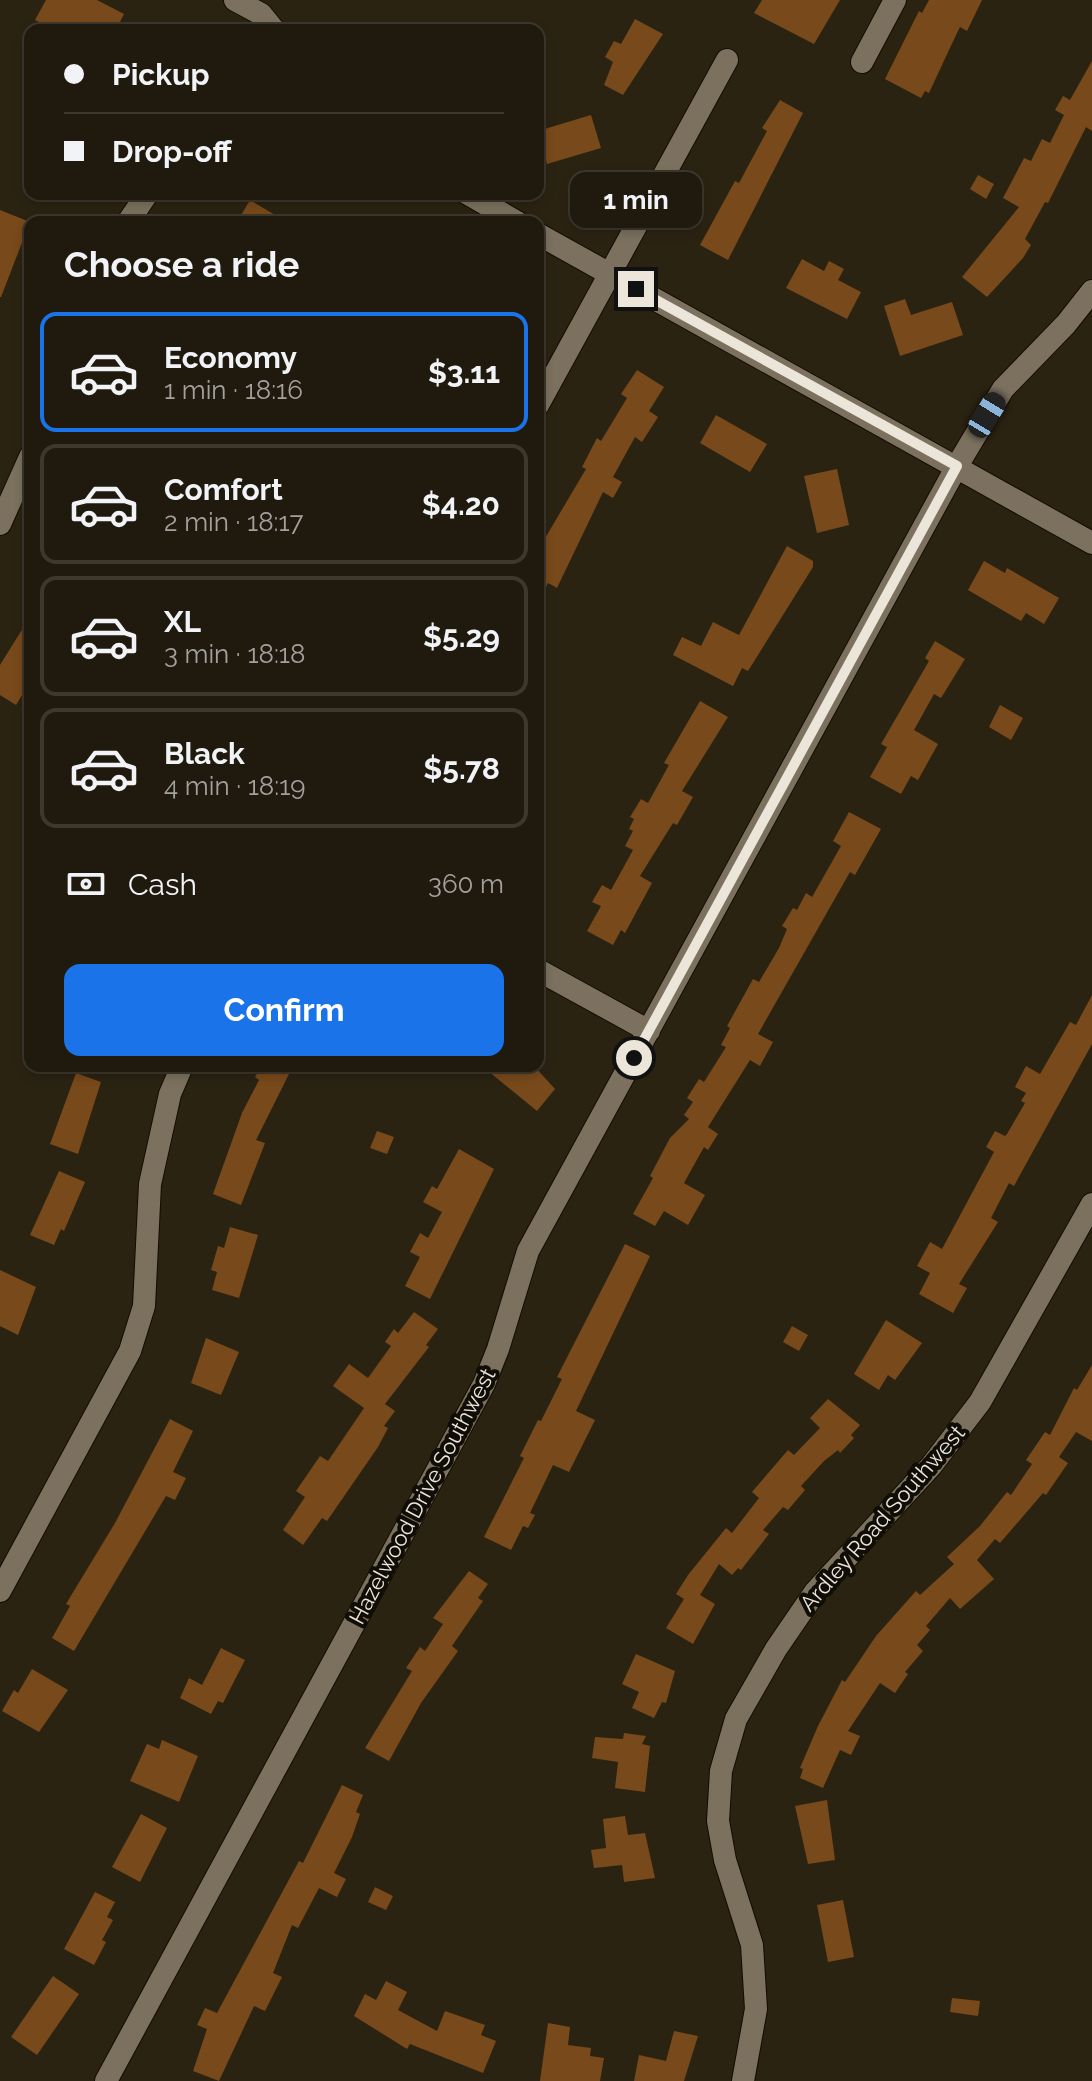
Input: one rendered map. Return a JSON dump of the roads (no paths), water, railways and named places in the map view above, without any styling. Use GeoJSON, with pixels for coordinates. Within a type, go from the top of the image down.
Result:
{"type":"FeatureCollection","features":[{"type":"Feature","properties":{"kind":"street"},"geometry":{"type":"LineString","coordinates":[[235,0],[261,14],[269,24]]}},
{"type":"Feature","properties":{"kind":"street"},"geometry":{"type":"LineString","coordinates":[[862,62],[895,0]]}},
{"type":"Feature","properties":{"kind":"street"},"geometry":{"type":"LineString","coordinates":[[544,394],[727,60]]}},
{"type":"Feature","properties":{"kind":"street"},"geometry":{"type":"LineString","coordinates":[[478,200],[506,216]]}},
{"type":"Feature","properties":{"kind":"street"},"geometry":{"type":"LineString","coordinates":[[544,237],[1092,543]]}},
{"type":"Feature","properties":{"kind":"street","name":"Hazelwood Drive Southwest"},"geometry":{"type":"LineString","coordinates":[[106,2081],[484,1384],[528,1251],[957,466],[1003,389],[1066,324],[1092,291]]}},
{"type":"Feature","properties":{"kind":"street"},"geometry":{"type":"LineString","coordinates":[[0,524],[24,470]]}},
{"type":"Feature","properties":{"kind":"street"},"geometry":{"type":"LineString","coordinates":[[544,973],[649,1031]]}},
{"type":"Feature","properties":{"kind":"street"},"geometry":{"type":"LineString","coordinates":[[0,1591],[130,1351],[144,1306],[150,1184],[170,1094],[179,1072]]}},
{"type":"Feature","properties":{"kind":"street","name":"Ardley Road Southwest"},"geometry":{"type":"LineString","coordinates":[[743,2081],[756,2009],[752,1945],[725,1860],[718,1821],[721,1771],[736,1719],[776,1649],[815,1592],[931,1466],[980,1402],[1092,1204]]}}]}
